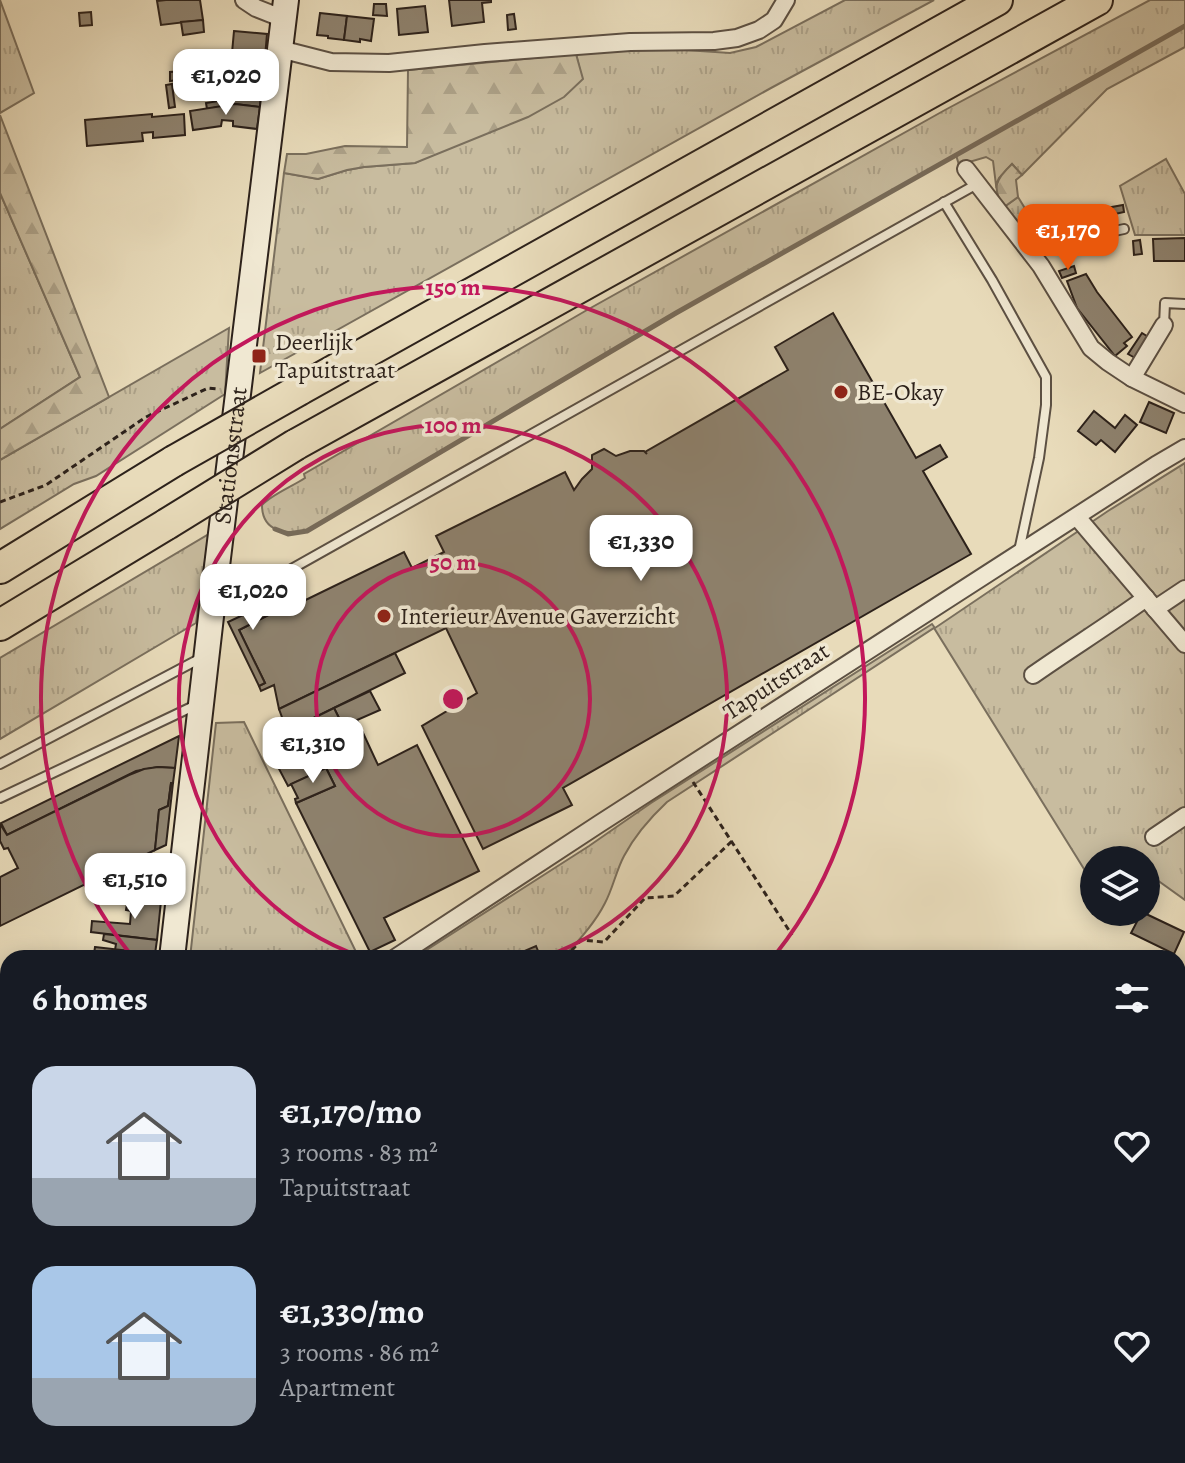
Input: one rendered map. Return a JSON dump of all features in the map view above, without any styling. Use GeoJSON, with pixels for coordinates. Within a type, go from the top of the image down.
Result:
{"type":"FeatureCollection","features":[{"type":"Feature","properties":{"kind":"highway"},"geometry":{"type":"LineString","coordinates":[[0,568],[174,461],[997,0]]}},
{"type":"Feature","properties":{"kind":"highway"},"geometry":{"type":"LineString","coordinates":[[0,625],[295,445],[1097,0]]}},
{"type":"Feature","properties":{"kind":"street"},"geometry":{"type":"LineString","coordinates":[[244,0],[256,8],[285,9]]}},
{"type":"Feature","properties":{"kind":"street"},"geometry":{"type":"LineString","coordinates":[[280,49],[331,62],[389,63],[630,42],[714,41],[737,38],[759,30],[774,20],[786,0]]}},
{"type":"Feature","properties":{"kind":"street","name":"Stationsstraat"},"geometry":{"type":"LineString","coordinates":[[173,950],[285,9]]}},
{"type":"Feature","properties":{"kind":"street"},"geometry":{"type":"LineString","coordinates":[[966,169],[1041,266],[1091,348],[1132,378],[1185,404]]}},
{"type":"Feature","properties":{"kind":"street"},"geometry":{"type":"LineString","coordinates":[[1132,378],[1164,325]]}},
{"type":"Feature","properties":{"kind":"street","name":"Tapuitstraat"},"geometry":{"type":"LineString","coordinates":[[407,950],[1185,448]]}},
{"type":"Feature","properties":{"kind":"street"},"geometry":{"type":"LineString","coordinates":[[1077,517],[1185,644]]}},
{"type":"Feature","properties":{"kind":"street"},"geometry":{"type":"LineString","coordinates":[[1033,675],[1095,632],[1150,603],[1185,589]]}},
{"type":"Feature","properties":{"kind":"street"},"geometry":{"type":"LineString","coordinates":[[1154,837],[1185,816]]}},
{"type":"Feature","properties":{"kind":"lane"},"geometry":{"type":"LineString","coordinates":[[213,599],[238,599],[977,184]]}},
{"type":"Feature","properties":{"kind":"lane"},"geometry":{"type":"LineString","coordinates":[[944,202],[1046,377],[1046,405],[1039,458],[1018,553]]}},
{"type":"Feature","properties":{"kind":"lane"},"geometry":{"type":"LineString","coordinates":[[1030,252],[1124,229]]}},
{"type":"Feature","properties":{"kind":"lane"},"geometry":{"type":"LineString","coordinates":[[1164,325],[1165,303],[1185,304]]}},
{"type":"Feature","properties":{"kind":"lane"},"geometry":{"type":"LineString","coordinates":[[0,764],[207,655]]}},
{"type":"Feature","properties":{"kind":"lane"},"geometry":{"type":"LineString","coordinates":[[0,798],[202,702]]}},
{"type":"Feature","properties":{"kind":"path"},"geometry":{"type":"LineString","coordinates":[[0,502],[46,485],[146,417],[208,388],[238,394]]}},
{"type":"Feature","properties":{"kind":"path"},"geometry":{"type":"LineString","coordinates":[[685,769],[792,935]]}},
{"type":"Feature","properties":{"kind":"path"},"geometry":{"type":"LineString","coordinates":[[572,950],[581,940],[604,942],[645,898],[674,896],[732,841]]}},
{"type":"Feature","properties":{"kind":"green space"},"geometry":{"type":"Polygon","coordinates":[[[0,0],[34,93],[0,113],[0,0]]]}},
{"type":"Feature","properties":{"kind":"green space"},"geometry":{"type":"Polygon","coordinates":[[[845,0],[934,0],[260,373],[284,173],[318,179],[364,167],[415,163],[582,79],[576,54],[655,48],[730,53],[756,47],[845,0]]]}},
{"type":"Feature","properties":{"kind":"green space"},"geometry":{"type":"Polygon","coordinates":[[[1150,0],[1185,0],[1185,47],[1107,89],[1022,175],[1012,164],[996,185],[993,161],[986,157],[959,165],[956,155],[676,313],[307,531],[277,530],[266,521],[262,505],[305,478],[304,474],[587,310],[945,110],[1150,0]]]}},
{"type":"Feature","properties":{"kind":"green space"},"geometry":{"type":"Polygon","coordinates":[[[576,54],[583,79],[564,97],[528,117],[415,163],[364,167],[318,179],[284,173],[287,154],[306,154],[345,146],[407,147],[408,70],[576,54]]]}},
{"type":"Feature","properties":{"kind":"green space"},"geometry":{"type":"Polygon","coordinates":[[[0,115],[109,397],[0,460],[0,429],[80,377],[0,193],[0,115]]]}},
{"type":"Feature","properties":{"kind":"green space"},"geometry":{"type":"Polygon","coordinates":[[[1166,159],[1185,194],[1185,235],[1135,235],[1120,186],[1166,159]]]}},
{"type":"Feature","properties":{"kind":"green space"},"geometry":{"type":"Polygon","coordinates":[[[1012,164],[1022,175],[1016,180],[1018,197],[1004,207],[997,184],[1012,164]]]}},
{"type":"Feature","properties":{"kind":"green space"},"geometry":{"type":"Polygon","coordinates":[[[0,193],[80,377],[0,429],[0,193]]]}},
{"type":"Feature","properties":{"kind":"green space"},"geometry":{"type":"Polygon","coordinates":[[[1018,197],[1042,236],[1051,230],[1053,238],[1035,245],[1004,207],[1018,197]]]}},
{"type":"Feature","properties":{"kind":"green space"},"geometry":{"type":"Polygon","coordinates":[[[229,328],[225,394],[96,476],[74,484],[0,529],[0,460],[229,328]]]}},
{"type":"Feature","properties":{"kind":"green space"},"geometry":{"type":"Polygon","coordinates":[[[1185,463],[1185,900],[1160,882],[1160,846],[1080,846],[1080,863],[934,628],[667,802],[633,841],[601,910],[569,950],[426,950],[932,624],[935,628],[1185,463]]]}},
{"type":"Feature","properties":{"kind":"green space"},"geometry":{"type":"Polygon","coordinates":[[[209,534],[196,623],[0,739],[0,658],[209,534]]]}},
{"type":"Feature","properties":{"kind":"green space"},"geometry":{"type":"Polygon","coordinates":[[[244,722],[355,950],[191,950],[216,723],[244,722]]]}},
{"type":"Feature","properties":{"kind":"building"},"geometry":{"type":"Polygon","coordinates":[[[200,0],[203,20],[161,25],[157,1],[200,0]]]}},
{"type":"Feature","properties":{"kind":"building"},"geometry":{"type":"Polygon","coordinates":[[[449,0],[491,2],[482,3],[484,22],[452,26],[449,0]]]}},
{"type":"Feature","properties":{"kind":"building"},"geometry":{"type":"Polygon","coordinates":[[[374,4],[386,4],[387,16],[373,15],[374,4]]]}},
{"type":"Feature","properties":{"kind":"building"},"geometry":{"type":"Polygon","coordinates":[[[425,6],[428,32],[399,35],[397,9],[425,6]]]}},
{"type":"Feature","properties":{"kind":"building"},"geometry":{"type":"Polygon","coordinates":[[[91,12],[92,25],[80,26],[79,13],[91,12]]]}},
{"type":"Feature","properties":{"kind":"building"},"geometry":{"type":"Polygon","coordinates":[[[320,13],[347,16],[344,40],[317,35],[320,13]]]}},
{"type":"Feature","properties":{"kind":"building"},"geometry":{"type":"Polygon","coordinates":[[[514,14],[516,29],[508,30],[507,15],[514,14]]]}},
{"type":"Feature","properties":{"kind":"building"},"geometry":{"type":"Polygon","coordinates":[[[347,16],[374,19],[371,41],[344,40],[347,16]]]}},
{"type":"Feature","properties":{"kind":"building"},"geometry":{"type":"Polygon","coordinates":[[[203,20],[204,32],[183,35],[181,22],[203,20]]]}},
{"type":"Feature","properties":{"kind":"building"},"geometry":{"type":"Polygon","coordinates":[[[234,31],[267,34],[264,69],[231,64],[234,31]]]}},
{"type":"Feature","properties":{"kind":"building"},"geometry":{"type":"Polygon","coordinates":[[[184,71],[185,79],[170,81],[170,72],[184,71]]]}},
{"type":"Feature","properties":{"kind":"building"},"geometry":{"type":"Polygon","coordinates":[[[233,74],[263,77],[260,107],[235,104],[207,109],[206,103],[231,99],[233,84],[216,85],[216,77],[233,74]]]}},
{"type":"Feature","properties":{"kind":"building"},"geometry":{"type":"Polygon","coordinates":[[[172,84],[175,107],[169,108],[166,85],[172,84]]]}},
{"type":"Feature","properties":{"kind":"building"},"geometry":{"type":"Polygon","coordinates":[[[227,85],[228,94],[212,95],[211,88],[227,85]]]}},
{"type":"Feature","properties":{"kind":"building"},"geometry":{"type":"Polygon","coordinates":[[[235,104],[260,107],[257,129],[233,126],[233,121],[222,120],[221,126],[193,130],[190,111],[235,104]]]}},
{"type":"Feature","properties":{"kind":"building"},"geometry":{"type":"Polygon","coordinates":[[[152,114],[152,117],[184,114],[185,135],[153,138],[153,132],[142,133],[143,141],[87,146],[85,120],[152,114]]]}},
{"type":"Feature","properties":{"kind":"building"},"geometry":{"type":"Polygon","coordinates":[[[1123,205],[1124,212],[1097,218],[1095,210],[1123,205]]]}},
{"type":"Feature","properties":{"kind":"building"},"geometry":{"type":"Polygon","coordinates":[[[1185,238],[1185,261],[1154,261],[1153,239],[1185,238]]]}},
{"type":"Feature","properties":{"kind":"building"},"geometry":{"type":"Polygon","coordinates":[[[1140,240],[1142,254],[1134,255],[1133,241],[1140,240]]]}},
{"type":"Feature","properties":{"kind":"building"},"geometry":{"type":"Polygon","coordinates":[[[1112,241],[1114,248],[1086,253],[1085,247],[1112,241]]]}},
{"type":"Feature","properties":{"kind":"building"},"geometry":{"type":"Polygon","coordinates":[[[1074,266],[1076,273],[1062,278],[1059,271],[1074,266]]]}},
{"type":"Feature","properties":{"kind":"building"},"geometry":{"type":"Polygon","coordinates":[[[1086,274],[1132,337],[1115,356],[1077,308],[1067,281],[1086,274]]]}},
{"type":"Feature","properties":{"kind":"building"},"geometry":{"type":"Polygon","coordinates":[[[833,313],[916,458],[940,445],[947,457],[923,471],[971,554],[563,788],[572,805],[483,849],[422,726],[477,693],[446,628],[279,709],[274,685],[261,691],[259,686],[265,683],[239,630],[404,552],[412,568],[444,552],[436,536],[565,472],[574,490],[592,469],[592,455],[604,449],[616,456],[630,451],[645,452],[788,370],[775,347],[833,313]]]}},
{"type":"Feature","properties":{"kind":"building"},"geometry":{"type":"Polygon","coordinates":[[[1142,333],[1150,338],[1137,359],[1128,354],[1142,333]]]}},
{"type":"Feature","properties":{"kind":"building"},"geometry":{"type":"Polygon","coordinates":[[[1149,402],[1174,413],[1166,433],[1140,422],[1149,402]]]}},
{"type":"Feature","properties":{"kind":"building"},"geometry":{"type":"Polygon","coordinates":[[[1094,411],[1115,428],[1125,415],[1137,425],[1115,452],[1101,440],[1096,445],[1078,431],[1094,411]]]}},
{"type":"Feature","properties":{"kind":"building"},"geometry":{"type":"Polygon","coordinates":[[[279,598],[284,607],[239,630],[265,683],[259,686],[228,622],[279,598]]]}},
{"type":"Feature","properties":{"kind":"building"},"geometry":{"type":"Polygon","coordinates":[[[395,653],[405,673],[287,731],[279,709],[395,653]]]}},
{"type":"Feature","properties":{"kind":"building"},"geometry":{"type":"Polygon","coordinates":[[[370,691],[380,710],[357,720],[378,765],[417,745],[479,871],[384,918],[395,940],[374,950],[369,950],[296,803],[335,786],[313,741],[343,726],[334,708],[370,691]]]}},
{"type":"Feature","properties":{"kind":"building"},"geometry":{"type":"Polygon","coordinates":[[[334,708],[343,726],[313,741],[326,768],[288,786],[278,767],[282,765],[272,745],[290,737],[287,731],[334,708]]]}},
{"type":"Feature","properties":{"kind":"building"},"geometry":{"type":"Polygon","coordinates":[[[179,736],[175,768],[136,771],[7,835],[1,823],[179,736]]]}},
{"type":"Feature","properties":{"kind":"building"},"geometry":{"type":"Polygon","coordinates":[[[158,767],[175,768],[168,806],[159,810],[155,850],[0,926],[0,877],[18,868],[8,848],[4,849],[0,841],[0,824],[7,835],[129,775],[158,767]]]}},
{"type":"Feature","properties":{"kind":"building"},"geometry":{"type":"Polygon","coordinates":[[[326,768],[335,786],[296,803],[295,799],[298,798],[291,784],[326,768]]]}},
{"type":"Feature","properties":{"kind":"building"},"geometry":{"type":"Polygon","coordinates":[[[171,783],[166,845],[155,850],[159,810],[168,806],[171,783]]]}},
{"type":"Feature","properties":{"kind":"building"},"geometry":{"type":"Polygon","coordinates":[[[128,897],[161,901],[157,940],[91,932],[92,921],[130,924],[131,911],[126,910],[128,897]]]}},
{"type":"Feature","properties":{"kind":"building"},"geometry":{"type":"Polygon","coordinates":[[[1160,921],[1184,932],[1176,950],[1166,950],[1131,933],[1135,926],[1160,926],[1160,921]]]}},
{"type":"Feature","properties":{"kind":"building"},"geometry":{"type":"Polygon","coordinates":[[[104,934],[157,940],[156,950],[115,950],[116,944],[103,940],[104,934]]]}},
{"type":"Feature","properties":{"kind":"waterway"},"geometry":{"type":"LineString","coordinates":[[275,529],[288,534],[307,531],[676,313],[1185,26]]}},
{"type":"Feature","properties":{"kind":"place","name":"Deerlijk Tapuitstraat"},"geometry":{"type":"Point","coordinates":[259,356]}},
{"type":"Feature","properties":{"kind":"place","name":"BE-Okay"},"geometry":{"type":"Point","coordinates":[841,392]}},
{"type":"Feature","properties":{"kind":"place","name":"Interieur Avenue Gaverzicht"},"geometry":{"type":"Point","coordinates":[384,616]}}]}
